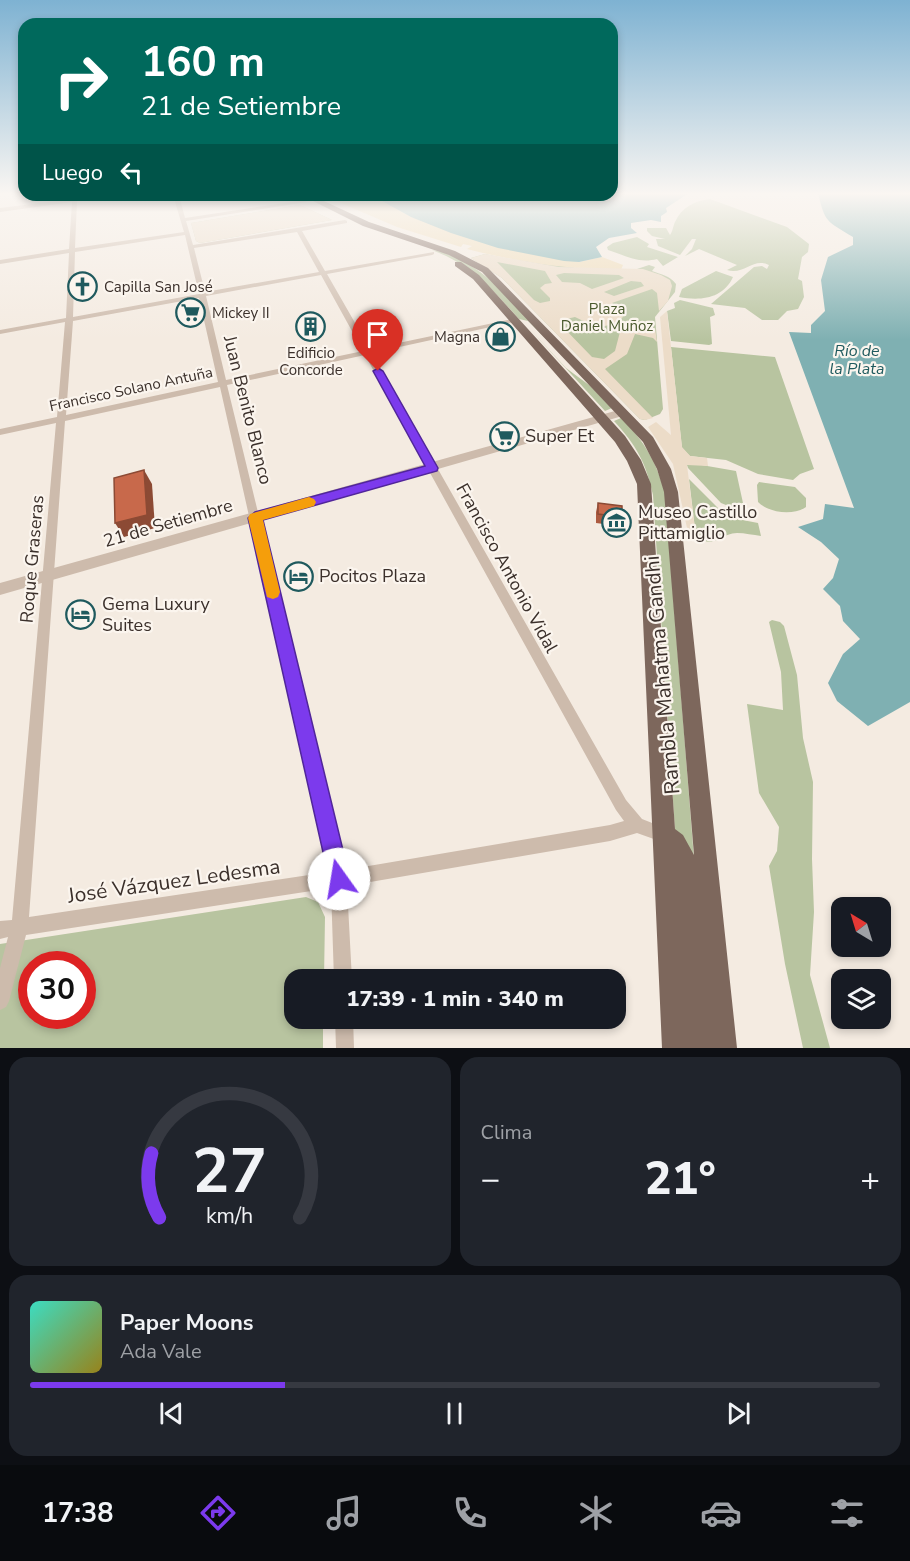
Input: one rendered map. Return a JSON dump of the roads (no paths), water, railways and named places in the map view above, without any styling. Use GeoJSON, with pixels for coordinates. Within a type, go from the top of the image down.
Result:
{"type":"FeatureCollection","features":[{"type":"Feature","properties":{"kind":"main road"},"geometry":{"type":"LineString","coordinates":[[401,242],[453,262],[469,272],[514,320],[527,324],[570,369],[591,380]]}},
{"type":"Feature","properties":{"kind":"main road","name":"Rambla Mahatma Gandhi"},"geometry":{"type":"LineString","coordinates":[[417,242],[463,258],[485,270],[648,440],[658,456],[671,492],[723,1048]]}},
{"type":"Feature","properties":{"kind":"main road","name":"Rambla Mahatma Gandhi"},"geometry":{"type":"LineString","coordinates":[[514,320],[604,419],[629,451],[644,484],[676,1048]]}},
{"type":"Feature","properties":{"kind":"main road"},"geometry":{"type":"LineString","coordinates":[[665,835],[679,849],[686,864],[700,1048]]}},
{"type":"Feature","properties":{"kind":"street","name":"Roque Graseras"},"geometry":{"type":"LineString","coordinates":[[0,1001],[20,926],[73,242]]}},
{"type":"Feature","properties":{"kind":"street"},"geometry":{"type":"LineString","coordinates":[[0,262],[127,242]]}},
{"type":"Feature","properties":{"kind":"street","name":"Juan Benito Blanco"},"geometry":{"type":"LineString","coordinates":[[190,242],[339,879],[342,969]]}},
{"type":"Feature","properties":{"kind":"street"},"geometry":{"type":"LineString","coordinates":[[191,247],[223,242]]}},
{"type":"Feature","properties":{"kind":"street","name":"Francisco Antonio Vidal"},"geometry":{"type":"LineString","coordinates":[[306,242],[621,805],[638,825]]}},
{"type":"Feature","properties":{"kind":"street"},"geometry":{"type":"LineString","coordinates":[[0,332],[432,253]]}},
{"type":"Feature","properties":{"kind":"street","name":"Francisco Solano Antuña"},"geometry":{"type":"LineString","coordinates":[[0,432],[514,320]]}},
{"type":"Feature","properties":{"kind":"street","name":"21 de Setiembre"},"geometry":{"type":"LineString","coordinates":[[0,589],[622,413]]}},
{"type":"Feature","properties":{"kind":"street"},"geometry":{"type":"LineString","coordinates":[[638,825],[665,835]]}},
{"type":"Feature","properties":{"kind":"street","name":"José Vázquez Ledesma"},"geometry":{"type":"LineString","coordinates":[[0,930],[339,879],[610,833],[638,825]]}},
{"type":"Feature","properties":{"kind":"street"},"geometry":{"type":"LineString","coordinates":[[344,1029],[345,1048]]}},
{"type":"Feature","properties":{"kind":"water"},"geometry":{"type":"Polygon","coordinates":[[[479,242],[603,242],[596,247],[602,257],[579,262],[498,248],[479,242]]]}},
{"type":"Feature","properties":{"kind":"water","name":"Río de la Plata"},"geometry":{"type":"Polygon","coordinates":[[[853,242],[910,242],[910,702],[868,726],[837,701],[828,683],[843,654],[860,639],[843,621],[840,606],[823,589],[833,578],[839,559],[821,542],[798,527],[823,519],[825,504],[854,508],[789,332],[811,333],[811,325],[825,311],[821,280],[828,257],[853,245],[853,242]]]}},
{"type":"Feature","properties":{"kind":"place","name":"Capilla San José"},"geometry":{"type":"Point","coordinates":[83,287]}},
{"type":"Feature","properties":{"kind":"place","name":"Mickey II"},"geometry":{"type":"Point","coordinates":[191,313]}},
{"type":"Feature","properties":{"kind":"place","name":"Edificio Concorde"},"geometry":{"type":"Point","coordinates":[311,326]}},
{"type":"Feature","properties":{"kind":"place","name":"Magna"},"geometry":{"type":"Point","coordinates":[501,337]}},
{"type":"Feature","properties":{"kind":"place","name":"Super Et"},"geometry":{"type":"Point","coordinates":[504,436]}},
{"type":"Feature","properties":{"kind":"place","name":"Museo Castillo Pittamiglio"},"geometry":{"type":"Point","coordinates":[617,522]}},
{"type":"Feature","properties":{"kind":"place","name":"Pocitos Plaza"},"geometry":{"type":"Point","coordinates":[298,576]}},
{"type":"Feature","properties":{"kind":"place","name":"Gema Luxury Suites"},"geometry":{"type":"Point","coordinates":[81,614]}},
{"type":"Feature","properties":{"kind":"park label","name":"Plaza Daniel Muñoz"},"geometry":{"type":"Point","coordinates":[607,318]}}]}
